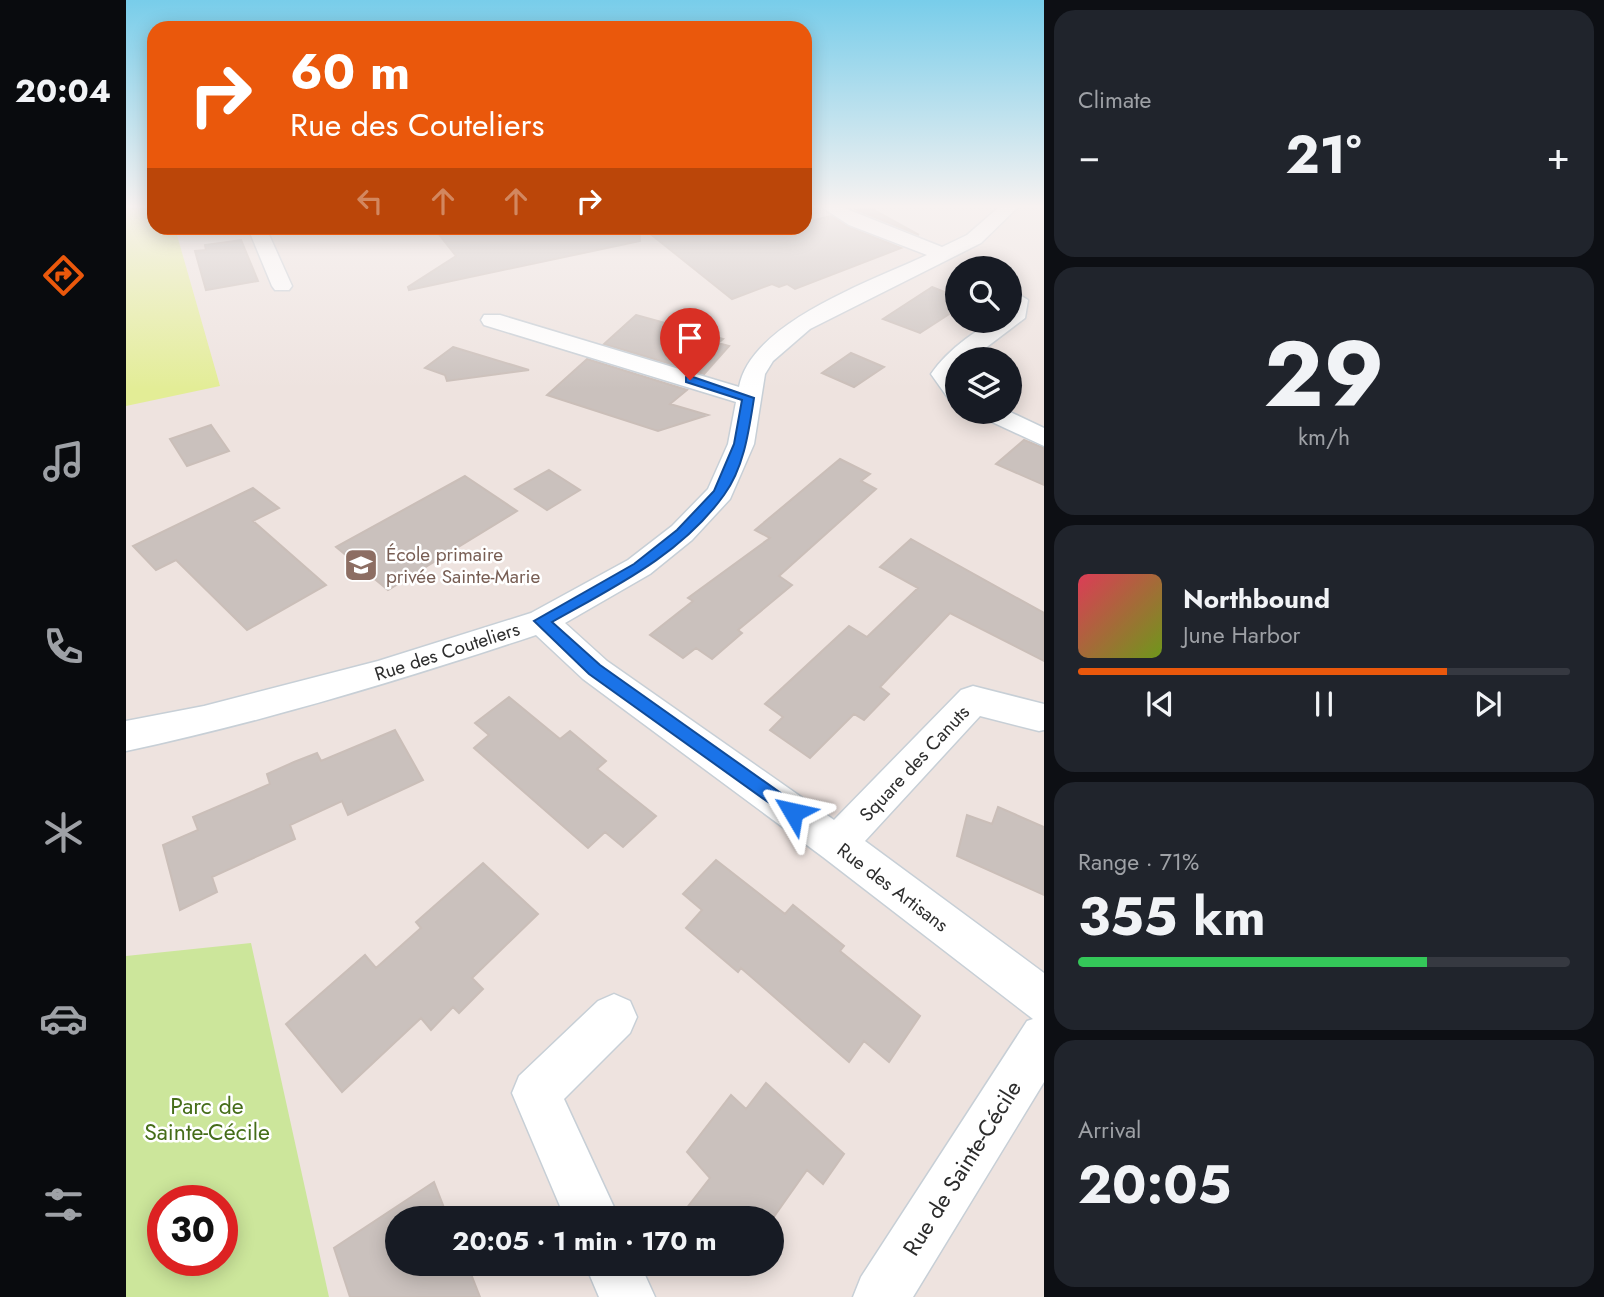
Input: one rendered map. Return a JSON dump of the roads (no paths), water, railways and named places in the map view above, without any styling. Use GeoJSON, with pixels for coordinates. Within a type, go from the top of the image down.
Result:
{"type":"FeatureCollection","features":[{"type":"Feature","properties":{"kind":"street"},"geometry":{"type":"LineString","coordinates":[[274,269],[282,286]]}},
{"type":"Feature","properties":{"kind":"street","name":"Rue des Couteliers"},"geometry":{"type":"LineString","coordinates":[[126,736],[204,720],[379,674],[541,621],[639,567],[682,533],[720,493],[741,444],[753,374],[764,357],[802,324],[929,269]]}},
{"type":"Feature","properties":{"kind":"street"},"geometry":{"type":"LineString","coordinates":[[492,320],[748,398]]}},
{"type":"Feature","properties":{"kind":"street"},"geometry":{"type":"LineString","coordinates":[[973,347],[993,333]]}},
{"type":"Feature","properties":{"kind":"street"},"geometry":{"type":"LineString","coordinates":[[1015,424],[1044,438]]}},
{"type":"Feature","properties":{"kind":"street","name":"Rue des Artisans"},"geometry":{"type":"LineString","coordinates":[[541,621],[595,670],[837,844],[1044,1001]]}},
{"type":"Feature","properties":{"kind":"street","name":"Square des Canuts"},"geometry":{"type":"LineString","coordinates":[[837,844],[973,700],[1038,717]]}},
{"type":"Feature","properties":{"kind":"street"},"geometry":{"type":"LineString","coordinates":[[587,1206],[536,1093],[614,1017]]}},
{"type":"Feature","properties":{"kind":"street","name":"Rue de Sainte-Cécile"},"geometry":{"type":"LineString","coordinates":[[881,1297],[1044,1038]]}},
{"type":"Feature","properties":{"kind":"street"},"geometry":{"type":"LineString","coordinates":[[617,1276],[627,1297]]}},
{"type":"Feature","properties":{"kind":"place","name":"École primaire privée Sainte-Marie"},"geometry":{"type":"Point","coordinates":[361,565]}},
{"type":"Feature","properties":{"kind":"park label","name":"Parc de Sainte-Cécile"},"geometry":{"type":"Point","coordinates":[207,1119]}}]}
